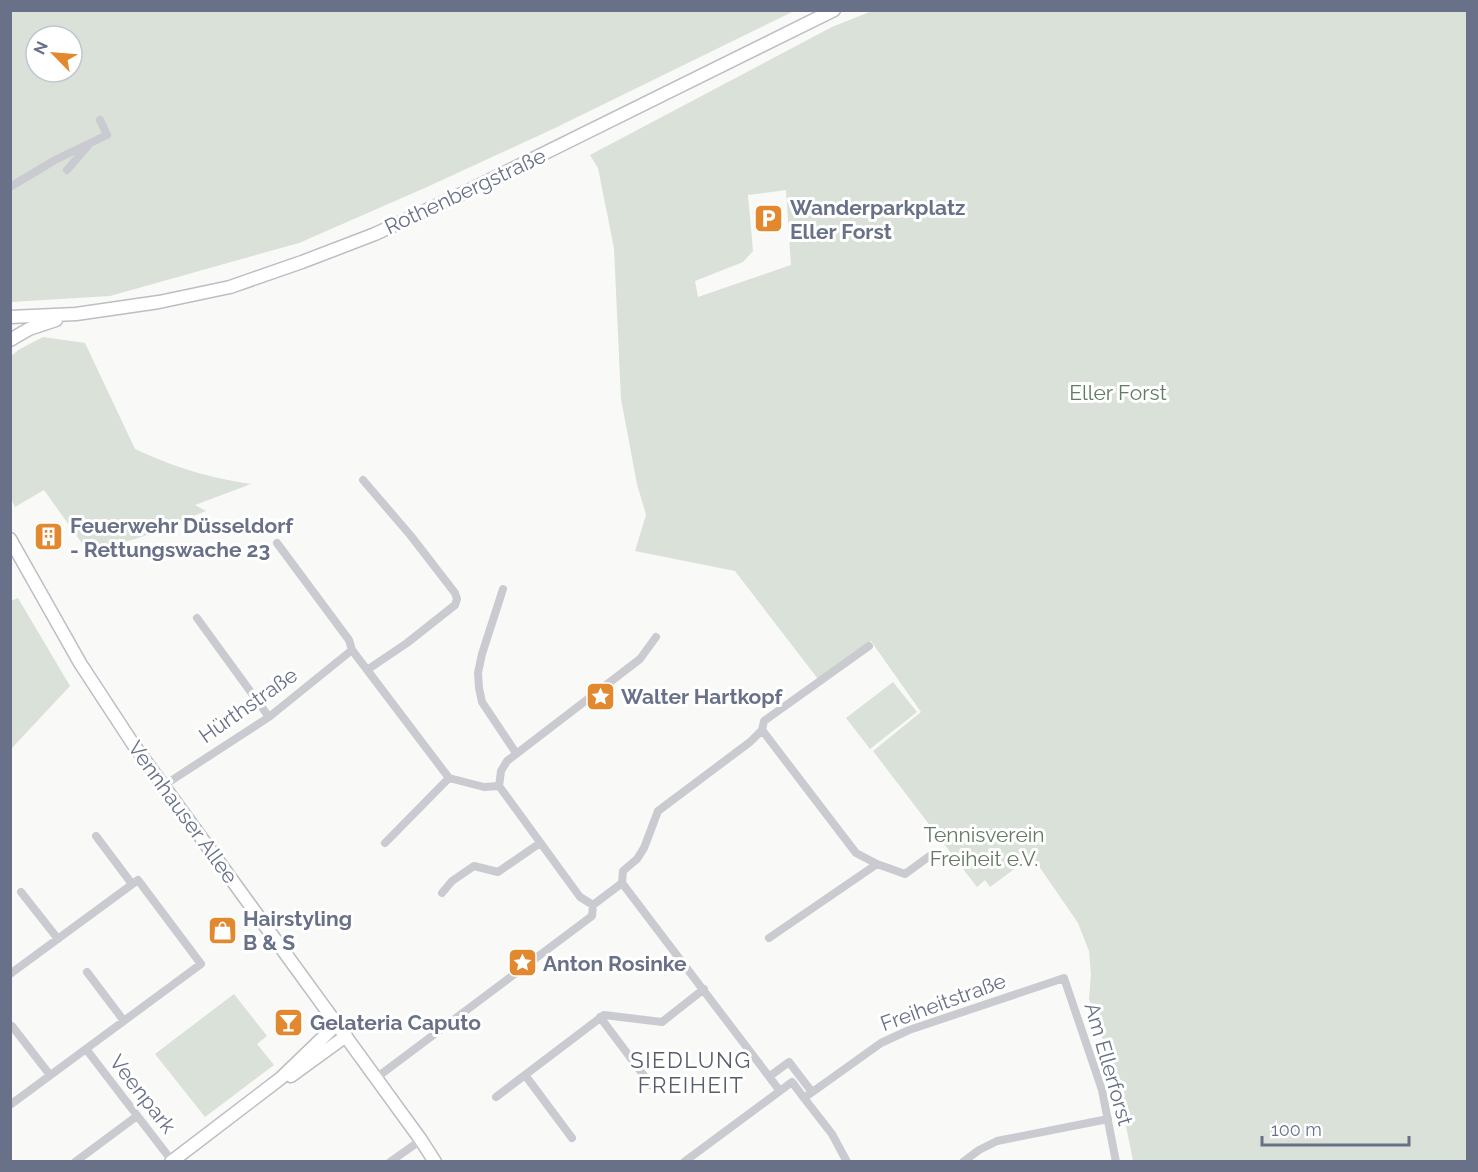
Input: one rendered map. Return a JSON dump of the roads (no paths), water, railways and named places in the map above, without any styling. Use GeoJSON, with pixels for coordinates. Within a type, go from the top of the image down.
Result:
{"type":"FeatureCollection","features":[{"type":"Feature","properties":{"kind":"main road","name":"Rothenbergstraße"},"geometry":{"type":"LineString","coordinates":[[10,317],[76,314],[159,302],[230,287],[375,234],[468,191],[834,10]]}},
{"type":"Feature","properties":{"kind":"main road","name":"Rothenbergstraße"},"geometry":{"type":"LineString","coordinates":[[10,340],[36,326],[76,314]]}},
{"type":"Feature","properties":{"kind":"main road","name":"Vennhauser Allee"},"geometry":{"type":"LineString","coordinates":[[10,539],[80,663],[133,744],[435,1161]]}},
{"type":"Feature","properties":{"kind":"main road"},"geometry":{"type":"LineString","coordinates":[[172,1161],[281,1078],[337,1024]]}},
{"type":"Feature","properties":{"kind":"main road"},"geometry":{"type":"LineString","coordinates":[[281,1078],[289,1077],[346,1036]]}},
{"type":"Feature","properties":{"kind":"street"},"geometry":{"type":"LineString","coordinates":[[10,187],[56,160],[107,135],[100,120]]}},
{"type":"Feature","properties":{"kind":"street"},"geometry":{"type":"LineString","coordinates":[[67,170],[89,144]]}},
{"type":"Feature","properties":{"kind":"street"},"geometry":{"type":"LineString","coordinates":[[363,480],[411,536],[455,593],[457,599],[455,605],[407,643],[367,670]]}},
{"type":"Feature","properties":{"kind":"street"},"geometry":{"type":"LineString","coordinates":[[277,543],[349,640],[352,650],[448,778],[484,787],[499,786]]}},
{"type":"Feature","properties":{"kind":"street"},"geometry":{"type":"LineString","coordinates":[[503,590],[482,654],[478,673],[479,688],[482,702],[516,753]]}},
{"type":"Feature","properties":{"kind":"street"},"geometry":{"type":"LineString","coordinates":[[197,618],[268,717]]}},
{"type":"Feature","properties":{"kind":"street"},"geometry":{"type":"LineString","coordinates":[[593,905],[580,897],[499,786],[501,771],[516,753],[640,659],[656,637]]}},
{"type":"Feature","properties":{"kind":"street"},"geometry":{"type":"LineString","coordinates":[[780,1091],[622,883],[623,871],[637,859],[644,848],[658,811],[750,742],[762,730],[764,721],[869,646]]}},
{"type":"Feature","properties":{"kind":"street","name":"Hürthstraße"},"geometry":{"type":"LineString","coordinates":[[163,786],[268,717],[352,650]]}},
{"type":"Feature","properties":{"kind":"street"},"geometry":{"type":"LineString","coordinates":[[762,730],[856,853],[877,864],[905,874],[931,855]]}},
{"type":"Feature","properties":{"kind":"street"},"geometry":{"type":"LineString","coordinates":[[385,843],[448,778]]}},
{"type":"Feature","properties":{"kind":"street","name":"Veenpark"},"geometry":{"type":"LineString","coordinates":[[10,1105],[201,964],[138,880],[132,884],[96,836]]}},
{"type":"Feature","properties":{"kind":"street"},"geometry":{"type":"LineString","coordinates":[[442,893],[452,881],[474,866],[498,872],[540,843]]}},
{"type":"Feature","properties":{"kind":"street"},"geometry":{"type":"LineString","coordinates":[[768,938],[877,864]]}},
{"type":"Feature","properties":{"kind":"street"},"geometry":{"type":"LineString","coordinates":[[376,1078],[592,916],[593,905],[622,883]]}},
{"type":"Feature","properties":{"kind":"street"},"geometry":{"type":"LineString","coordinates":[[10,974],[132,884]]}},
{"type":"Feature","properties":{"kind":"street"},"geometry":{"type":"LineString","coordinates":[[21,892],[58,939]]}},
{"type":"Feature","properties":{"kind":"street","name":"Veenpark"},"geometry":{"type":"LineString","coordinates":[[87,972],[124,1021]]}},
{"type":"Feature","properties":{"kind":"street","name":"Freiheitstraße"},"geometry":{"type":"LineString","coordinates":[[804,1098],[865,1053],[890,1038],[1064,978]]}},
{"type":"Feature","properties":{"kind":"street","name":"Am Ellerforst"},"geometry":{"type":"LineString","coordinates":[[1064,978],[1099,1079],[1116,1161]]}},
{"type":"Feature","properties":{"kind":"street"},"geometry":{"type":"LineString","coordinates":[[496,1097],[600,1017],[604,1015],[662,1022],[704,989]]}},
{"type":"Feature","properties":{"kind":"street"},"geometry":{"type":"LineString","coordinates":[[600,1017],[651,1085]]}},
{"type":"Feature","properties":{"kind":"street"},"geometry":{"type":"LineString","coordinates":[[12,1026],[50,1076]]}},
{"type":"Feature","properties":{"kind":"street","name":"Veenpark"},"geometry":{"type":"LineString","coordinates":[[86,1049],[172,1161]]}},
{"type":"Feature","properties":{"kind":"street"},"geometry":{"type":"LineString","coordinates":[[770,1076],[789,1062],[812,1092]]}},
{"type":"Feature","properties":{"kind":"street"},"geometry":{"type":"LineString","coordinates":[[525,1075],[572,1138]]}},
{"type":"Feature","properties":{"kind":"street"},"geometry":{"type":"LineString","coordinates":[[684,1161],[792,1082],[832,1134],[847,1161]]}},
{"type":"Feature","properties":{"kind":"street"},"geometry":{"type":"LineString","coordinates":[[75,1161],[137,1116]]}},
{"type":"Feature","properties":{"kind":"street"},"geometry":{"type":"LineString","coordinates":[[963,1161],[990,1143],[1108,1119]]}},
{"type":"Feature","properties":{"kind":"street"},"geometry":{"type":"LineString","coordinates":[[390,1161],[421,1140]]}},
{"type":"Feature","properties":{"kind":"place","name":"Wanderparkplatz Eller Forst"},"geometry":{"type":"Point","coordinates":[769,219]}},
{"type":"Feature","properties":{"kind":"place","name":"Feuerwehr Düsseldorf - Rettungswache 23"},"geometry":{"type":"Point","coordinates":[49,537]}},
{"type":"Feature","properties":{"kind":"place","name":"Walter Hartkopf"},"geometry":{"type":"Point","coordinates":[600,696]}},
{"type":"Feature","properties":{"kind":"place","name":"Hairstyling B & S"},"geometry":{"type":"Point","coordinates":[222,930]}},
{"type":"Feature","properties":{"kind":"place","name":"Anton Rosinke"},"geometry":{"type":"Point","coordinates":[522,963]}},
{"type":"Feature","properties":{"kind":"place","name":"Gelateria Caputo"},"geometry":{"type":"Point","coordinates":[289,1022]}},
{"type":"Feature","properties":{"kind":"district","name":"SIEDLUNG FREIHEIT"},"geometry":{"type":"Point","coordinates":[691,1072]}},
{"type":"Feature","properties":{"kind":"park label","name":"Eller Forst"},"geometry":{"type":"Point","coordinates":[1118,392]}},
{"type":"Feature","properties":{"kind":"park label","name":"Tennisverein Freiheit e.V."},"geometry":{"type":"Point","coordinates":[984,846]}}]}
